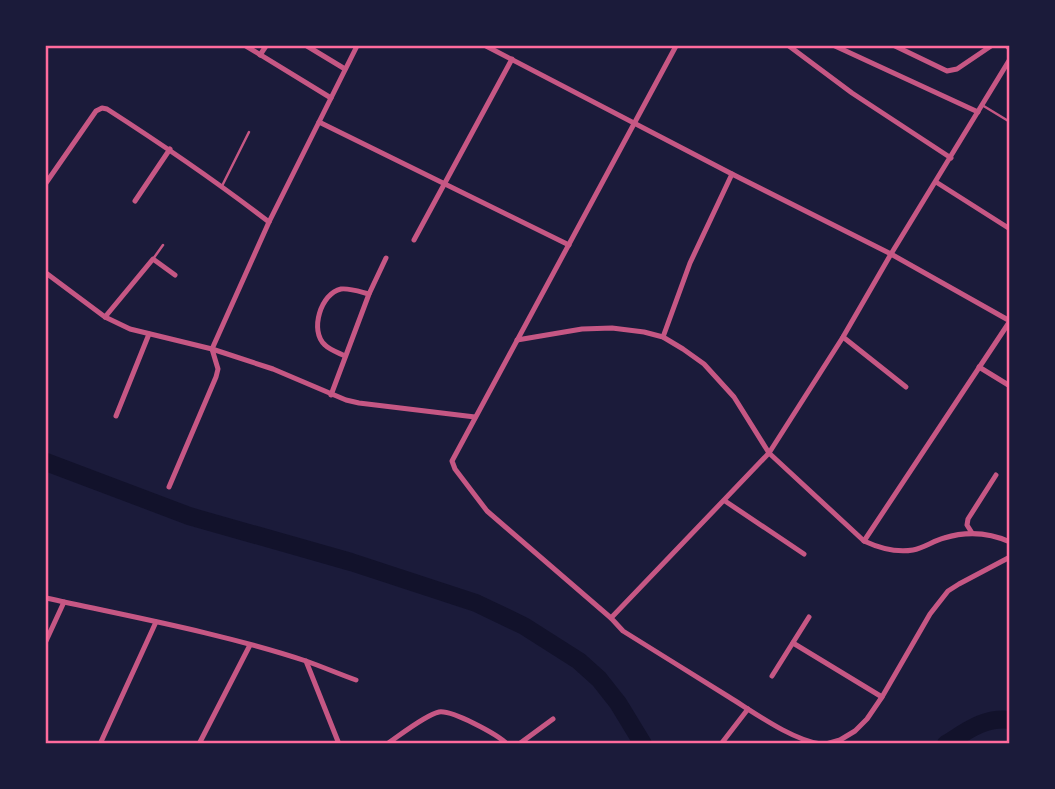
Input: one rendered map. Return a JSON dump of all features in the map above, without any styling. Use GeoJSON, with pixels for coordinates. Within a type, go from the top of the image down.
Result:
{"type":"FeatureCollection","features":[{"type":"Feature","properties":{"kind":"street"},"geometry":{"type":"LineString","coordinates":[[246,46],[331,98]]}},
{"type":"Feature","properties":{"kind":"street"},"geometry":{"type":"LineString","coordinates":[[260,55],[266,46]]}},
{"type":"Feature","properties":{"kind":"street"},"geometry":{"type":"LineString","coordinates":[[307,46],[345,69]]}},
{"type":"Feature","properties":{"kind":"street"},"geometry":{"type":"LineString","coordinates":[[169,487],[216,377],[218,369],[212,349],[269,222],[357,46]]}},
{"type":"Feature","properties":{"kind":"street"},"geometry":{"type":"LineString","coordinates":[[486,46],[891,254],[1009,321],[864,541]]}},
{"type":"Feature","properties":{"kind":"street"},"geometry":{"type":"LineString","coordinates":[[676,46],[452,461],[455,469],[487,511],[623,631],[748,709],[796,737],[810,742],[824,744],[840,740],[855,731],[882,697],[930,614],[948,591],[1010,557]]}},
{"type":"Feature","properties":{"kind":"street"},"geometry":{"type":"LineString","coordinates":[[789,46],[852,93],[951,158]]}},
{"type":"Feature","properties":{"kind":"street"},"geometry":{"type":"LineString","coordinates":[[835,46],[978,112]]}},
{"type":"Feature","properties":{"kind":"street"},"geometry":{"type":"LineString","coordinates":[[895,46],[947,71],[957,69],[991,46]]}},
{"type":"Feature","properties":{"kind":"street"},"geometry":{"type":"LineString","coordinates":[[414,240],[512,59]]}},
{"type":"Feature","properties":{"kind":"street"},"geometry":{"type":"LineString","coordinates":[[611,618],[769,453],[843,337],[1010,59]]}},
{"type":"Feature","properties":{"kind":"street"},"geometry":{"type":"LineString","coordinates":[[46,183],[96,111],[102,108],[170,149],[269,222]]}},
{"type":"Feature","properties":{"kind":"street"},"geometry":{"type":"LineString","coordinates":[[319,122],[569,245]]}},
{"type":"Feature","properties":{"kind":"street"},"geometry":{"type":"LineString","coordinates":[[135,201],[170,149]]}},
{"type":"Feature","properties":{"kind":"street"},"geometry":{"type":"LineString","coordinates":[[663,337],[690,263],[732,174]]}},
{"type":"Feature","properties":{"kind":"street"},"geometry":{"type":"LineString","coordinates":[[936,182],[1010,229]]}},
{"type":"Feature","properties":{"kind":"street"},"geometry":{"type":"LineString","coordinates":[[331,395],[369,294],[386,258]]}},
{"type":"Feature","properties":{"kind":"street"},"geometry":{"type":"LineString","coordinates":[[104,317],[153,259],[175,275]]}},
{"type":"Feature","properties":{"kind":"street"},"geometry":{"type":"LineString","coordinates":[[46,273],[104,317],[131,328],[212,349],[273,369],[331,395],[359,403],[475,417]]}},
{"type":"Feature","properties":{"kind":"street"},"geometry":{"type":"LineString","coordinates":[[345,356],[325,345],[319,338],[317,323],[322,309],[328,298],[337,290],[347,289],[369,294]]}},
{"type":"Feature","properties":{"kind":"street"},"geometry":{"type":"LineString","coordinates":[[517,340],[582,329],[612,328],[663,337],[704,364],[723,383],[769,453],[864,541],[877,548],[900,551],[914,550],[946,537],[972,533],[989,534],[1010,542]]}},
{"type":"Feature","properties":{"kind":"street"},"geometry":{"type":"LineString","coordinates":[[116,416],[149,334]]}},
{"type":"Feature","properties":{"kind":"street"},"geometry":{"type":"LineString","coordinates":[[843,337],[906,387]]}},
{"type":"Feature","properties":{"kind":"street"},"geometry":{"type":"LineString","coordinates":[[979,368],[1010,386]]}},
{"type":"Feature","properties":{"kind":"street"},"geometry":{"type":"LineString","coordinates":[[972,533],[967,525],[968,519],[996,475]]}},
{"type":"Feature","properties":{"kind":"street"},"geometry":{"type":"LineString","coordinates":[[725,501],[804,554]]}},
{"type":"Feature","properties":{"kind":"street"},"geometry":{"type":"LineString","coordinates":[[46,598],[250,645],[356,680]]}},
{"type":"Feature","properties":{"kind":"street"},"geometry":{"type":"LineString","coordinates":[[46,641],[64,602]]}},
{"type":"Feature","properties":{"kind":"street"},"geometry":{"type":"LineString","coordinates":[[772,676],[808,617]]}},
{"type":"Feature","properties":{"kind":"street"},"geometry":{"type":"LineString","coordinates":[[100,744],[156,622]]}},
{"type":"Feature","properties":{"kind":"street"},"geometry":{"type":"LineString","coordinates":[[793,643],[882,697]]}},
{"type":"Feature","properties":{"kind":"street"},"geometry":{"type":"LineString","coordinates":[[199,744],[250,645]]}},
{"type":"Feature","properties":{"kind":"street"},"geometry":{"type":"LineString","coordinates":[[306,662],[339,744]]}},
{"type":"Feature","properties":{"kind":"street"},"geometry":{"type":"LineString","coordinates":[[721,744],[748,709]]}},
{"type":"Feature","properties":{"kind":"street"},"geometry":{"type":"LineString","coordinates":[[387,744],[440,712],[452,714],[495,733],[508,744]]}},
{"type":"Feature","properties":{"kind":"street"},"geometry":{"type":"LineString","coordinates":[[519,744],[553,719]]}},
{"type":"Feature","properties":{"kind":"lane"},"geometry":{"type":"LineString","coordinates":[[982,105],[1010,122]]}},
{"type":"Feature","properties":{"kind":"lane"},"geometry":{"type":"LineString","coordinates":[[222,186],[249,132]]}},
{"type":"Feature","properties":{"kind":"lane"},"geometry":{"type":"LineString","coordinates":[[153,259],[163,245]]}},
{"type":"Feature","properties":{"kind":"waterway"},"geometry":{"type":"LineString","coordinates":[[46,462],[189,516],[351,562],[476,603],[524,626],[579,661],[599,679],[618,703],[643,744]]}},
{"type":"Feature","properties":{"kind":"waterway"},"geometry":{"type":"LineString","coordinates":[[946,744],[984,723],[1010,720]]}}]}
